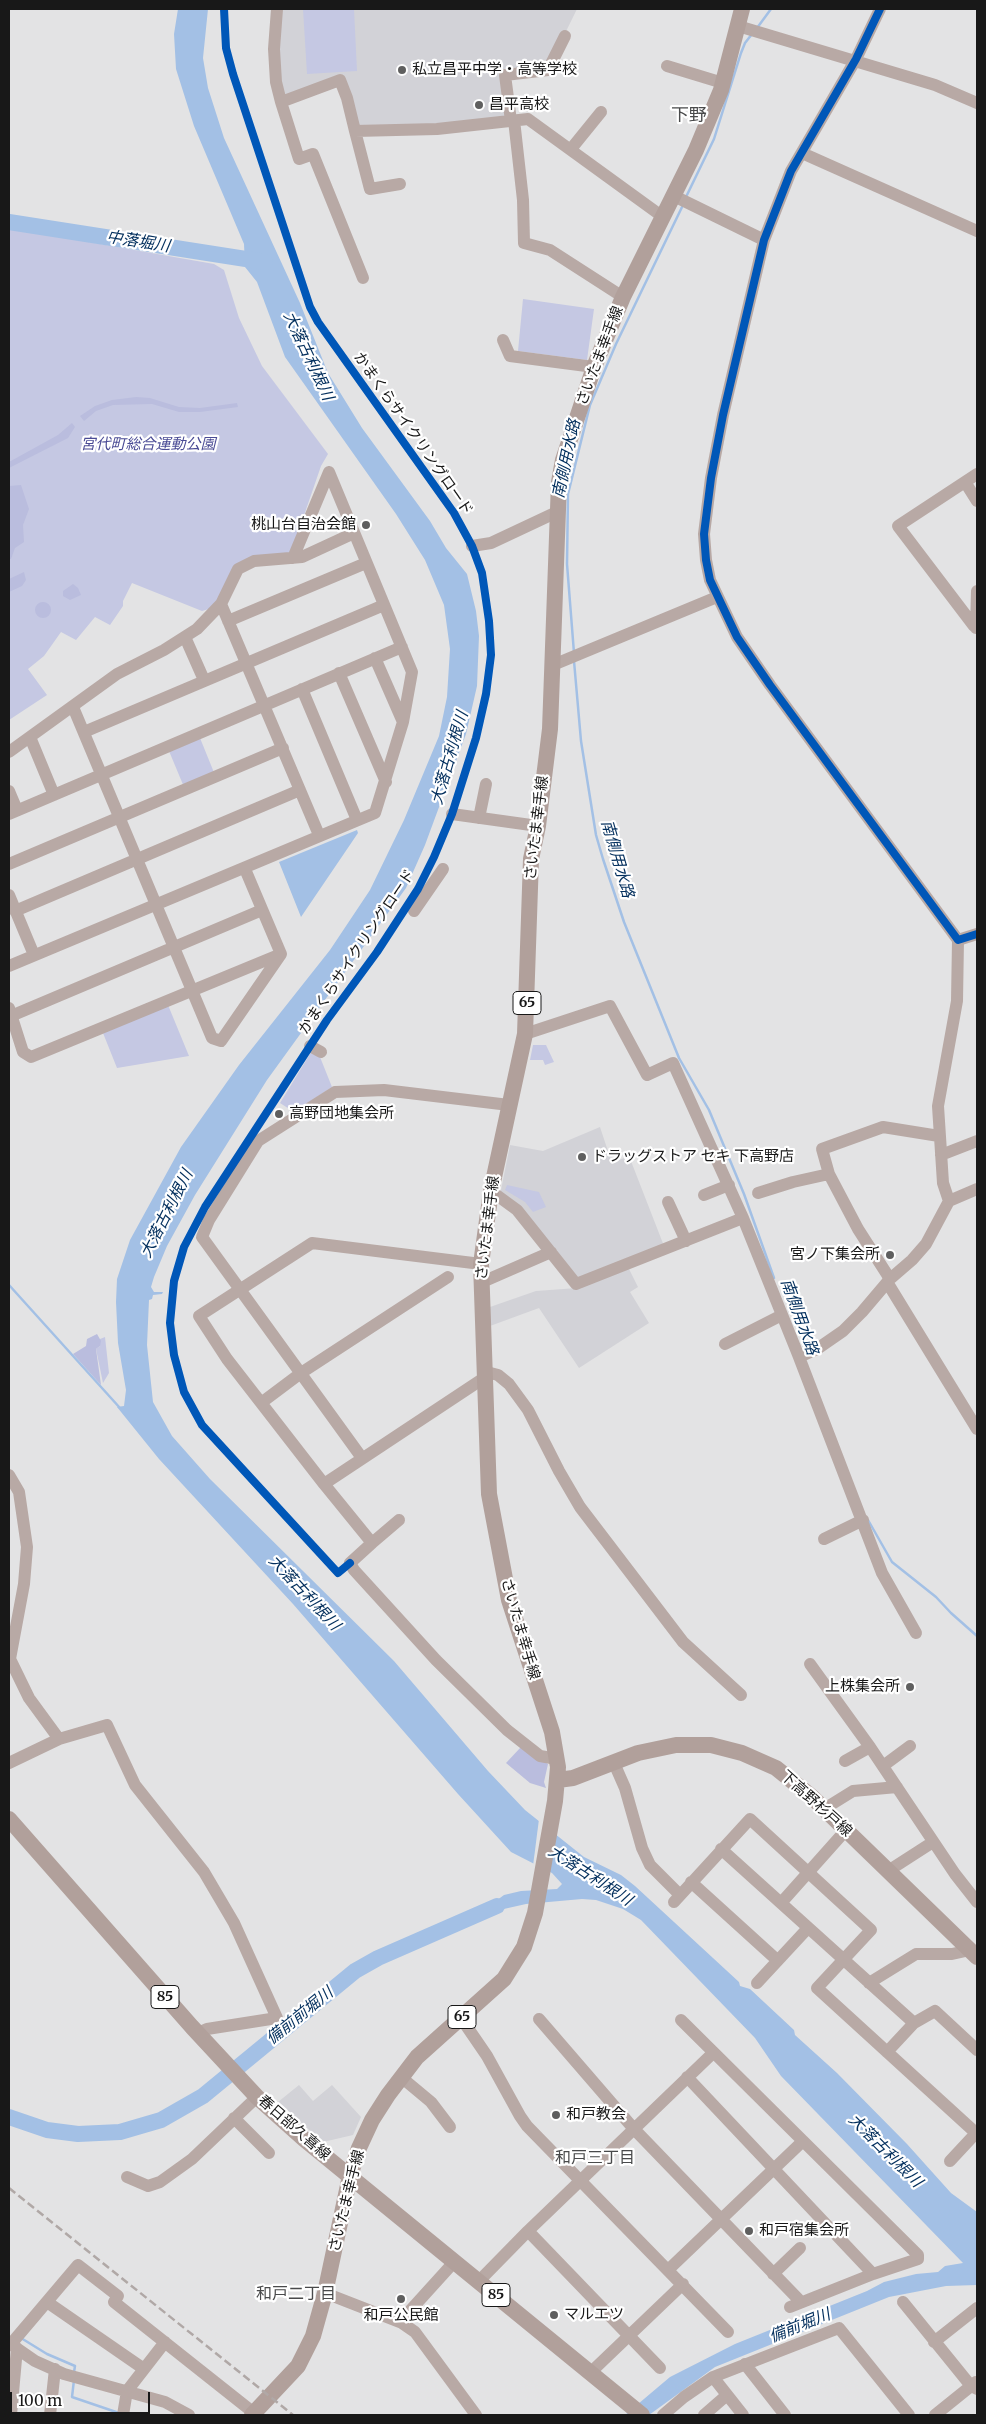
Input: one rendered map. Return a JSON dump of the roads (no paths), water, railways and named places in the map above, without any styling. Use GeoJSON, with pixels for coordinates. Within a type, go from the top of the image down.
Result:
{"type":"FeatureCollection","features":[{"type":"Feature","properties":{"kind":"main road","name":"さいたま幸手線"},"geometry":{"type":"LineString","coordinates":[[253,2414],[298,2366],[313,2336],[325,2293],[350,2176],[359,2148],[372,2120],[401,2077],[423,2051],[494,1990],[511,1969],[524,1947],[535,1913],[558,1780],[557,1758],[552,1732],[509,1600],[489,1494],[480,1264],[491,1191],[525,1034],[531,859],[538,826],[550,729],[559,482],[564,460],[594,367],[623,297],[696,150],[723,83],[742,9]]}},
{"type":"Feature","properties":{"kind":"main road","name":"下高野杉戸線"},"geometry":{"type":"LineString","coordinates":[[558,1780],[573,1778],[638,1753],[676,1745],[717,1746],[742,1753],[776,1768],[824,1809],[974,1952]]}},
{"type":"Feature","properties":{"kind":"main road","name":"春日部久喜線"},"geometry":{"type":"LineString","coordinates":[[9,1820],[226,2064],[293,2131],[642,2415]]}},
{"type":"Feature","properties":{"kind":"street"},"geometry":{"type":"LineString","coordinates":[[277,9],[274,50],[276,82],[299,159],[313,154],[363,278]]}},
{"type":"Feature","properties":{"kind":"street"},"geometry":{"type":"LineString","coordinates":[[880,9],[856,60],[802,153],[780,196],[764,240],[723,415],[706,506],[704,534],[710,580],[737,637],[770,685],[958,940],[957,1001],[938,1106],[943,1183],[949,1201]]}},
{"type":"Feature","properties":{"kind":"street"},"geometry":{"type":"LineString","coordinates":[[738,26],[936,85],[977,103]]}},
{"type":"Feature","properties":{"kind":"street"},"geometry":{"type":"LineString","coordinates":[[565,36],[548,70],[505,75],[513,120],[523,200],[524,243],[550,250],[623,297]]}},
{"type":"Feature","properties":{"kind":"street"},"geometry":{"type":"LineString","coordinates":[[667,66],[723,83]]}},
{"type":"Feature","properties":{"kind":"street"},"geometry":{"type":"LineString","coordinates":[[281,102],[340,80],[348,98],[370,189],[400,184]]}},
{"type":"Feature","properties":{"kind":"street"},"geometry":{"type":"LineString","coordinates":[[571,149],[601,112]]}},
{"type":"Feature","properties":{"kind":"street"},"geometry":{"type":"LineString","coordinates":[[355,131],[437,129],[528,119],[663,217]]}},
{"type":"Feature","properties":{"kind":"street"},"geometry":{"type":"LineString","coordinates":[[802,153],[977,231]]}},
{"type":"Feature","properties":{"kind":"street"},"geometry":{"type":"LineString","coordinates":[[674,196],[764,240]]}},
{"type":"Feature","properties":{"kind":"street"},"geometry":{"type":"LineString","coordinates":[[503,340],[510,356],[594,367]]}},
{"type":"Feature","properties":{"kind":"street"},"geometry":{"type":"LineString","coordinates":[[9,966],[245,869],[320,835],[375,813],[403,722],[412,672],[329,472],[293,558]]}},
{"type":"Feature","properties":{"kind":"street"},"geometry":{"type":"LineString","coordinates":[[976,628],[898,526],[977,474]]}},
{"type":"Feature","properties":{"kind":"street"},"geometry":{"type":"LineString","coordinates":[[965,482],[977,501]]}},
{"type":"Feature","properties":{"kind":"street"},"geometry":{"type":"LineString","coordinates":[[472,546],[491,543],[557,512]]}},
{"type":"Feature","properties":{"kind":"street"},"geometry":{"type":"LineString","coordinates":[[9,752],[117,674],[198,629],[221,604],[238,569],[254,561],[302,557],[354,533]]}},
{"type":"Feature","properties":{"kind":"street"},"geometry":{"type":"LineString","coordinates":[[228,621],[366,563]]}},
{"type":"Feature","properties":{"kind":"street"},"geometry":{"type":"LineString","coordinates":[[976,628],[977,591]]}},
{"type":"Feature","properties":{"kind":"street"},"geometry":{"type":"LineString","coordinates":[[553,665],[717,596]]}},
{"type":"Feature","properties":{"kind":"street"},"geometry":{"type":"LineString","coordinates":[[221,604],[320,835]]}},
{"type":"Feature","properties":{"kind":"street"},"geometry":{"type":"LineString","coordinates":[[84,732],[384,604]]}},
{"type":"Feature","properties":{"kind":"street"},"geometry":{"type":"LineString","coordinates":[[185,636],[204,680]]}},
{"type":"Feature","properties":{"kind":"street"},"geometry":{"type":"LineString","coordinates":[[9,791],[13,812],[402,646]]}},
{"type":"Feature","properties":{"kind":"street"},"geometry":{"type":"LineString","coordinates":[[375,658],[403,722]]}},
{"type":"Feature","properties":{"kind":"street"},"geometry":{"type":"LineString","coordinates":[[339,673],[386,782]]}},
{"type":"Feature","properties":{"kind":"street"},"geometry":{"type":"LineString","coordinates":[[302,689],[357,820]]}},
{"type":"Feature","properties":{"kind":"street"},"geometry":{"type":"LineString","coordinates":[[73,706],[118,818],[212,1038],[222,1041],[281,954]]}},
{"type":"Feature","properties":{"kind":"street"},"geometry":{"type":"LineString","coordinates":[[30,737],[54,795]]}},
{"type":"Feature","properties":{"kind":"street"},"geometry":{"type":"LineString","coordinates":[[9,864],[283,748]]}},
{"type":"Feature","properties":{"kind":"street"},"geometry":{"type":"LineString","coordinates":[[478,818],[486,784]]}},
{"type":"Feature","properties":{"kind":"street"},"geometry":{"type":"LineString","coordinates":[[16,911],[300,790]]}},
{"type":"Feature","properties":{"kind":"street"},"geometry":{"type":"LineString","coordinates":[[452,814],[538,826]]}},
{"type":"Feature","properties":{"kind":"street"},"geometry":{"type":"LineString","coordinates":[[245,869],[281,954]]}},
{"type":"Feature","properties":{"kind":"street"},"geometry":{"type":"LineString","coordinates":[[414,911],[443,869]]}},
{"type":"Feature","properties":{"kind":"street"},"geometry":{"type":"LineString","coordinates":[[9,895],[34,955]]}},
{"type":"Feature","properties":{"kind":"street"},"geometry":{"type":"LineString","coordinates":[[262,910],[173,948],[10,1012],[23,1052],[31,1057],[281,954]]}},
{"type":"Feature","properties":{"kind":"street"},"geometry":{"type":"LineString","coordinates":[[958,940],[977,934]]}},
{"type":"Feature","properties":{"kind":"street"},"geometry":{"type":"LineString","coordinates":[[525,1034],[610,1006],[647,1075],[673,1063],[744,1218],[882,1573],[916,1633]]}},
{"type":"Feature","properties":{"kind":"street"},"geometry":{"type":"LineString","coordinates":[[362,1458],[202,1237],[209,1220],[258,1141],[335,1092],[384,1090],[509,1105]]}},
{"type":"Feature","properties":{"kind":"street"},"geometry":{"type":"LineString","coordinates":[[940,1136],[883,1128],[822,1149],[829,1174],[858,1229],[977,1428]]}},
{"type":"Feature","properties":{"kind":"street"},"geometry":{"type":"LineString","coordinates":[[941,1155],[977,1141]]}},
{"type":"Feature","properties":{"kind":"street"},"geometry":{"type":"LineString","coordinates":[[758,1194],[793,1182],[829,1174]]}},
{"type":"Feature","properties":{"kind":"street"},"geometry":{"type":"LineString","coordinates":[[704,1195],[729,1185]]}},
{"type":"Feature","properties":{"kind":"street"},"geometry":{"type":"LineString","coordinates":[[799,1357],[817,1349],[843,1331],[862,1312],[888,1280],[912,1260],[926,1244],[949,1201],[977,1189]]}},
{"type":"Feature","properties":{"kind":"street"},"geometry":{"type":"LineString","coordinates":[[491,1191],[517,1210],[576,1284],[744,1218]]}},
{"type":"Feature","properties":{"kind":"street"},"geometry":{"type":"LineString","coordinates":[[668,1202],[686,1241]]}},
{"type":"Feature","properties":{"kind":"street"},"geometry":{"type":"LineString","coordinates":[[372,1543],[227,1359],[199,1316],[312,1243],[480,1264]]}},
{"type":"Feature","properties":{"kind":"street"},"geometry":{"type":"LineString","coordinates":[[480,1283],[551,1252]]}},
{"type":"Feature","properties":{"kind":"street"},"geometry":{"type":"LineString","coordinates":[[261,1402],[301,1373],[448,1277]]}},
{"type":"Feature","properties":{"kind":"street"},"geometry":{"type":"LineString","coordinates":[[725,1344],[782,1315]]}},
{"type":"Feature","properties":{"kind":"street"},"geometry":{"type":"LineString","coordinates":[[324,1484],[483,1374],[498,1376],[509,1384],[528,1410],[580,1507],[683,1642],[741,1694]]}},
{"type":"Feature","properties":{"kind":"street"},"geometry":{"type":"LineString","coordinates":[[9,1475],[19,1492],[27,1547],[22,1593],[10,1658],[29,1698],[59,1739]]}},
{"type":"Feature","properties":{"kind":"street"},"geometry":{"type":"LineString","coordinates":[[399,1520],[350,1562],[354,1570],[436,1660],[507,1730],[540,1756],[557,1758]]}},
{"type":"Feature","properties":{"kind":"street"},"geometry":{"type":"LineString","coordinates":[[824,1539],[863,1520]]}},
{"type":"Feature","properties":{"kind":"street"},"geometry":{"type":"LineString","coordinates":[[810,1664],[870,1747],[932,1842],[977,1902]]}},
{"type":"Feature","properties":{"kind":"street"},"geometry":{"type":"LineString","coordinates":[[9,1764],[59,1739],[106,1725],[135,1785],[204,1872],[234,1923],[276,2018],[206,2029],[198,2033]]}},
{"type":"Feature","properties":{"kind":"street"},"geometry":{"type":"LineString","coordinates":[[883,1766],[910,1746]]}},
{"type":"Feature","properties":{"kind":"street"},"geometry":{"type":"LineString","coordinates":[[845,1761],[870,1747]]}},
{"type":"Feature","properties":{"kind":"street"},"geometry":{"type":"LineString","coordinates":[[614,1763],[625,1788],[642,1848],[650,1865],[677,1898],[750,1819],[871,1930],[817,1988],[977,2133],[950,2161]]}},
{"type":"Feature","properties":{"kind":"street"},"geometry":{"type":"LineString","coordinates":[[824,1809],[852,1791],[897,1787]]}},
{"type":"Feature","properties":{"kind":"street"},"geometry":{"type":"LineString","coordinates":[[781,1903],[846,1830]]}},
{"type":"Feature","properties":{"kind":"street"},"geometry":{"type":"LineString","coordinates":[[888,1871],[932,1842]]}},
{"type":"Feature","properties":{"kind":"street"},"geometry":{"type":"LineString","coordinates":[[721,1849],[914,2024]]}},
{"type":"Feature","properties":{"kind":"street"},"geometry":{"type":"LineString","coordinates":[[691,1882],[777,1960]]}},
{"type":"Feature","properties":{"kind":"street"},"geometry":{"type":"LineString","coordinates":[[757,1983],[808,1928]]}},
{"type":"Feature","properties":{"kind":"street"},"geometry":{"type":"LineString","coordinates":[[870,1984],[916,1954],[974,1952]]}},
{"type":"Feature","properties":{"kind":"street"},"geometry":{"type":"LineString","coordinates":[[888,2052],[914,2024],[935,2011],[977,2050]]}},
{"type":"Feature","properties":{"kind":"street"},"geometry":{"type":"LineString","coordinates":[[460,2018],[487,2056],[520,2116],[728,2332]]}},
{"type":"Feature","properties":{"kind":"street"},"geometry":{"type":"LineString","coordinates":[[540,2018],[634,2129],[773,2274],[795,2305],[873,2274],[918,2259],[918,2256],[681,2020]]}},
{"type":"Feature","properties":{"kind":"street"},"geometry":{"type":"LineString","coordinates":[[479,2281],[528,2231],[713,2053]]}},
{"type":"Feature","properties":{"kind":"street"},"geometry":{"type":"LineString","coordinates":[[401,2077],[431,2102],[450,2127]]}},
{"type":"Feature","properties":{"kind":"street"},"geometry":{"type":"LineString","coordinates":[[687,2077],[873,2274]]}},
{"type":"Feature","properties":{"kind":"street"},"geometry":{"type":"LineString","coordinates":[[127,2177],[148,2186],[160,2182],[192,2159],[257,2097]]}},
{"type":"Feature","properties":{"kind":"street"},"geometry":{"type":"LineString","coordinates":[[234,2118],[269,2152]]}},
{"type":"Feature","properties":{"kind":"street"},"geometry":{"type":"LineString","coordinates":[[668,2270],[803,2141]]}},
{"type":"Feature","properties":{"kind":"street"},"geometry":{"type":"LineString","coordinates":[[528,2231],[600,2296],[629,2335],[660,2368]]}},
{"type":"Feature","properties":{"kind":"street"},"geometry":{"type":"LineString","coordinates":[[773,2274],[800,2248]]}},
{"type":"Feature","properties":{"kind":"street"},"geometry":{"type":"LineString","coordinates":[[402,2323],[407,2314],[454,2261]]}},
{"type":"Feature","properties":{"kind":"street"},"geometry":{"type":"LineString","coordinates":[[11,2415],[12,2345],[78,2265],[118,2296],[114,2302],[253,2414]]}},
{"type":"Feature","properties":{"kind":"street"},"geometry":{"type":"LineString","coordinates":[[590,2374],[683,2284]]}},
{"type":"Feature","properties":{"kind":"street"},"geometry":{"type":"LineString","coordinates":[[325,2293],[402,2323],[415,2332],[476,2415]]}},
{"type":"Feature","properties":{"kind":"street"},"geometry":{"type":"LineString","coordinates":[[47,2302],[144,2369]]}},
{"type":"Feature","properties":{"kind":"street"},"geometry":{"type":"LineString","coordinates":[[903,2302],[934,2342],[975,2385],[935,2415]]}},
{"type":"Feature","properties":{"kind":"street"},"geometry":{"type":"LineString","coordinates":[[934,2342],[977,2308]]}},
{"type":"Feature","properties":{"kind":"street"},"geometry":{"type":"LineString","coordinates":[[663,2415],[684,2397],[713,2377],[839,2328],[909,2415]]}},
{"type":"Feature","properties":{"kind":"street"},"geometry":{"type":"LineString","coordinates":[[123,2415],[127,2391],[164,2342]]}},
{"type":"Feature","properties":{"kind":"street"},"geometry":{"type":"LineString","coordinates":[[12,2345],[35,2361],[64,2374],[165,2402],[189,2415]]}},
{"type":"Feature","properties":{"kind":"street"},"geometry":{"type":"LineString","coordinates":[[745,2364],[785,2415]]}},
{"type":"Feature","properties":{"kind":"street"},"geometry":{"type":"LineString","coordinates":[[50,2415],[55,2369]]}},
{"type":"Feature","properties":{"kind":"street"},"geometry":{"type":"LineString","coordinates":[[713,2377],[743,2415]]}},
{"type":"Feature","properties":{"kind":"street"},"geometry":{"type":"LineString","coordinates":[[704,2415],[727,2395]]}},
{"type":"Feature","properties":{"kind":"water"},"geometry":{"type":"Polygon","coordinates":[[[178,9],[208,9],[203,58],[208,88],[224,138],[300,303],[328,373],[362,428],[430,521],[446,548],[467,574],[476,611],[479,636],[477,686],[466,734],[425,845],[406,888],[267,1080],[195,1195],[167,1246],[151,1287],[154,1292],[163,1292],[162,1294],[153,1295],[152,1299],[149,1300],[147,1345],[153,1402],[172,1436],[210,1479],[394,1661],[488,1771],[525,1810],[584,1857],[621,1875],[635,1886],[739,1982],[740,1986],[750,1989],[794,2030],[795,2035],[837,2073],[907,2144],[951,2193],[977,2212],[977,2285],[946,2286],[889,2297],[715,2367],[649,2415],[625,2415],[670,2377],[735,2344],[867,2291],[884,2282],[916,2274],[938,2272],[945,2266],[963,2263],[781,2076],[755,2038],[641,1920],[623,1909],[596,1900],[582,1899],[526,1904],[477,1915],[504,1895],[521,1891],[557,1889],[562,1884],[552,1873],[511,1852],[458,1794],[293,1604],[159,1459],[117,1407],[124,1406],[126,1390],[118,1343],[117,1279],[130,1240],[181,1147],[239,1065],[330,950],[370,890],[404,820],[439,736],[447,697],[450,649],[444,605],[425,560],[396,514],[285,357],[257,282],[245,267],[244,244],[194,126],[176,69],[174,34],[178,9]]]}},
{"type":"Feature","properties":{"kind":"water"},"geometry":{"type":"Polygon","coordinates":[[[357,830],[358,833],[301,917],[279,862],[357,830]]]}},
{"type":"Feature","properties":{"kind":"waterway","name":"南側用水路"},"geometry":{"type":"LineString","coordinates":[[757,28],[771,9]]}},
{"type":"Feature","properties":{"kind":"waterway","name":"南側用水路"},"geometry":{"type":"LineString","coordinates":[[686,197],[714,139],[741,53],[745,43],[752,34]]}},
{"type":"Feature","properties":{"kind":"waterway","name":"南側用水路"},"geometry":{"type":"LineString","coordinates":[[574,653],[567,564],[568,494],[590,405],[616,344],[683,205]]}},
{"type":"Feature","properties":{"kind":"waterway","name":"中落堀川"},"geometry":{"type":"LineString","coordinates":[[9,222],[265,262]]}},
{"type":"Feature","properties":{"kind":"waterway","name":"南側用水路"},"geometry":{"type":"LineString","coordinates":[[574,661],[581,741],[596,835],[603,859],[624,922],[679,1058],[709,1110],[744,1194],[774,1278]]}},
{"type":"Feature","properties":{"kind":"waterway"},"geometry":{"type":"LineString","coordinates":[[9,1285],[120,1408]]}},
{"type":"Feature","properties":{"kind":"waterway","name":"南側用水路"},"geometry":{"type":"LineString","coordinates":[[868,1520],[892,1562],[936,1597],[977,1636]]}},
{"type":"Feature","properties":{"kind":"waterway","name":"備前前堀川"},"geometry":{"type":"LineString","coordinates":[[9,2117],[47,2130],[78,2134],[120,2132],[161,2120],[203,2096],[355,1971],[378,1958],[497,1906]]}},
{"type":"Feature","properties":{"kind":"waterway"},"geometry":{"type":"LineString","coordinates":[[21,2338],[47,2354],[75,2366],[74,2372]]}},
{"type":"Feature","properties":{"kind":"waterway"},"geometry":{"type":"LineString","coordinates":[[74,2380],[72,2397],[119,2413]]}},
{"type":"Feature","properties":{"kind":"railway"},"geometry":{"type":"LineString","coordinates":[[9,2188],[293,2415]]}},
{"type":"Feature","properties":{"kind":"place","name":"私立昌平中学・高等学校"},"geometry":{"type":"Point","coordinates":[402,70]}},
{"type":"Feature","properties":{"kind":"place","name":"昌平高校"},"geometry":{"type":"Point","coordinates":[479,105]}},
{"type":"Feature","properties":{"kind":"place","name":"桃山台自治会館"},"geometry":{"type":"Point","coordinates":[366,525]}},
{"type":"Feature","properties":{"kind":"place","name":"高野団地集会所"},"geometry":{"type":"Point","coordinates":[279,1114]}},
{"type":"Feature","properties":{"kind":"place","name":"ドラッグストア セキ 下高野店"},"geometry":{"type":"Point","coordinates":[582,1157]}},
{"type":"Feature","properties":{"kind":"place","name":"宮ノ下集会所"},"geometry":{"type":"Point","coordinates":[890,1255]}},
{"type":"Feature","properties":{"kind":"place","name":"上株集会所"},"geometry":{"type":"Point","coordinates":[910,1687]}},
{"type":"Feature","properties":{"kind":"place","name":"和戸教会"},"geometry":{"type":"Point","coordinates":[556,2115]}},
{"type":"Feature","properties":{"kind":"place","name":"和戸宿集会所"},"geometry":{"type":"Point","coordinates":[749,2231]}},
{"type":"Feature","properties":{"kind":"place","name":"和戸公民館"},"geometry":{"type":"Point","coordinates":[401,2299]}},
{"type":"Feature","properties":{"kind":"place","name":"マルエツ"},"geometry":{"type":"Point","coordinates":[554,2315]}},
{"type":"Feature","properties":{"kind":"district","name":"下野"},"geometry":{"type":"Point","coordinates":[689,116]}},
{"type":"Feature","properties":{"kind":"district","name":"和戸三丁目"},"geometry":{"type":"Point","coordinates":[595,2158]}},
{"type":"Feature","properties":{"kind":"district","name":"和戸二丁目"},"geometry":{"type":"Point","coordinates":[296,2294]}},
{"type":"Feature","properties":{"kind":"water label","name":"大落古利根川"},"geometry":{"type":"Point","coordinates":[308,356]}},
{"type":"Feature","properties":{"kind":"water label","name":"大落古利根川"},"geometry":{"type":"Point","coordinates":[450,758]}},
{"type":"Feature","properties":{"kind":"water label","name":"大落古利根川"},"geometry":{"type":"Point","coordinates":[167,1214]}},
{"type":"Feature","properties":{"kind":"water label","name":"大落古利根川"},"geometry":{"type":"Point","coordinates":[304,1593]}},
{"type":"Feature","properties":{"kind":"water label","name":"大落古利根川"},"geometry":{"type":"Point","coordinates":[590,1876]}},
{"type":"Feature","properties":{"kind":"water label","name":"大落古利根川"},"geometry":{"type":"Point","coordinates":[885,2151]}},
{"type":"Feature","properties":{"kind":"water label","name":"備前堀川"},"geometry":{"type":"Point","coordinates":[800,2326]}},
{"type":"Feature","properties":{"kind":"park label","name":"宮代町総合運動公園"},"geometry":{"type":"Point","coordinates":[148,445]}}]}
